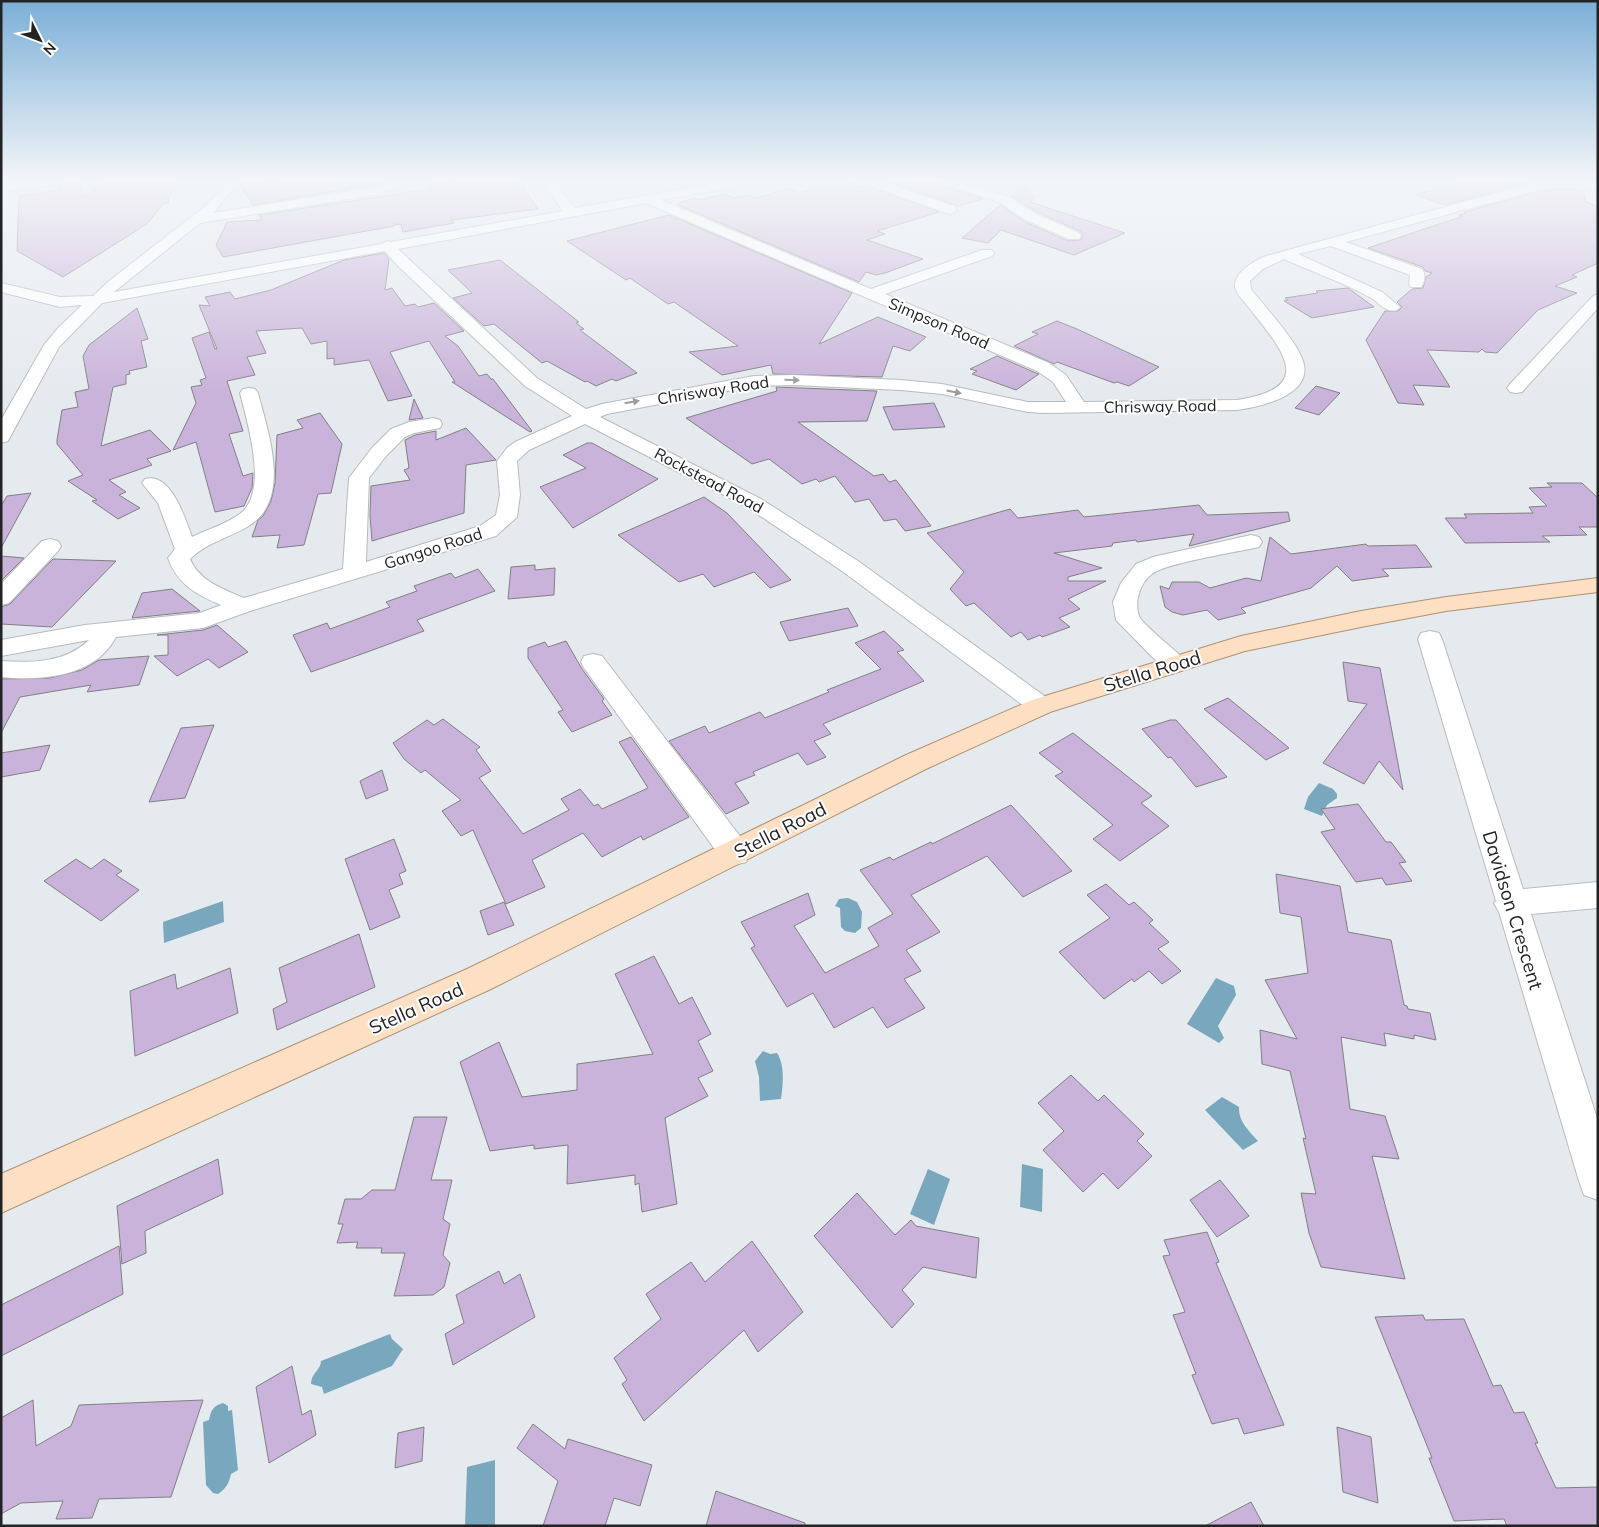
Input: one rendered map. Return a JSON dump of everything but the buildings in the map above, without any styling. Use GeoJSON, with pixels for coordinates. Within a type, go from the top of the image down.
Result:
{"type":"FeatureCollection","features":[{"type":"Feature","properties":{"kind":"main road","name":"Stella Road"},"geometry":{"type":"LineString","coordinates":[[1,1194],[479,979],[916,762],[1041,706],[1241,644],[1446,604],[1598,585]]}},
{"type":"Feature","properties":{"kind":"street"},"geometry":{"type":"LineString","coordinates":[[1,437],[52,345],[95,300],[158,250]]}},
{"type":"Feature","properties":{"kind":"street"},"geometry":{"type":"LineString","coordinates":[[1,287],[60,302],[95,300],[365,250]]}},
{"type":"Feature","properties":{"kind":"street","name":"Rockstead Road"},"geometry":{"type":"LineString","coordinates":[[392,250],[402,263],[531,382],[586,417],[754,503],[850,566],[1041,706]]}},
{"type":"Feature","properties":{"kind":"street","name":"Simpson Road"},"geometry":{"type":"LineString","coordinates":[[768,250],[1051,372],[1066,386],[1078,407]]}},
{"type":"Feature","properties":{"kind":"street","name":"Chrisway Road"},"geometry":{"type":"LineString","coordinates":[[586,417],[602,409],[614,406],[732,384],[771,380],[901,385],[942,389],[1028,407],[1237,405],[1264,401],[1280,392],[1292,380],[1296,373],[1296,366],[1288,350],[1243,290],[1242,286],[1245,276],[1251,270],[1270,259],[1298,250]]}},
{"type":"Feature","properties":{"kind":"street"},"geometry":{"type":"LineString","coordinates":[[1356,250],[1416,272],[1418,276],[1416,284]]}},
{"type":"Feature","properties":{"kind":"street"},"geometry":{"type":"LineString","coordinates":[[871,294],[988,253]]}},
{"type":"Feature","properties":{"kind":"street"},"geometry":{"type":"LineString","coordinates":[[1285,254],[1377,295],[1392,306]]}},
{"type":"Feature","properties":{"kind":"street"},"geometry":{"type":"LineString","coordinates":[[1516,388],[1598,299]]}},
{"type":"Feature","properties":{"kind":"street"},"geometry":{"type":"LineString","coordinates":[[242,606],[190,579],[182,568],[179,558],[186,550],[240,523],[250,516],[258,506],[263,484],[264,460],[249,393]]}},
{"type":"Feature","properties":{"kind":"street","name":"Gangoo Road"},"geometry":{"type":"LineString","coordinates":[[1,648],[108,630],[188,623],[473,537],[499,524],[506,517],[509,508],[507,461],[514,452],[522,446],[586,417]]}},
{"type":"Feature","properties":{"kind":"street"},"geometry":{"type":"LineString","coordinates":[[354,572],[359,478],[379,452],[398,434],[409,428],[433,424]]}},
{"type":"Feature","properties":{"kind":"street"},"geometry":{"type":"LineString","coordinates":[[152,483],[168,502],[186,550]]}},
{"type":"Feature","properties":{"kind":"street"},"geometry":{"type":"LineString","coordinates":[[1174,664],[1128,620],[1125,602],[1132,583],[1144,569],[1161,562],[1251,542]]}},
{"type":"Feature","properties":{"kind":"street"},"geometry":{"type":"LineString","coordinates":[[1,598],[50,546]]}},
{"type":"Feature","properties":{"kind":"street"},"geometry":{"type":"LineString","coordinates":[[1,669],[17,671],[58,666],[79,660],[93,652],[104,640],[108,630]]}},
{"type":"Feature","properties":{"kind":"street","name":"Davidson Crescent"},"geometry":{"type":"LineString","coordinates":[[1430,639],[1510,903],[1598,1181]]}},
{"type":"Feature","properties":{"kind":"street"},"geometry":{"type":"LineString","coordinates":[[593,662],[735,853]]}},
{"type":"Feature","properties":{"kind":"street"},"geometry":{"type":"LineString","coordinates":[[1510,903],[1598,895]]}},
{"type":"Feature","properties":{"kind":"water"},"geometry":{"type":"Polygon","coordinates":[[[1319,783],[1333,789],[1337,794],[1337,798],[1327,805],[1322,816],[1304,809],[1308,797],[1319,783]]]}},
{"type":"Feature","properties":{"kind":"water"},"geometry":{"type":"Polygon","coordinates":[[[848,898],[857,902],[862,912],[861,928],[855,933],[845,931],[841,927],[840,908],[835,906],[839,899],[848,898]]]}},
{"type":"Feature","properties":{"kind":"water"},"geometry":{"type":"Polygon","coordinates":[[[223,901],[224,922],[164,943],[163,922],[223,901]]]}},
{"type":"Feature","properties":{"kind":"water"},"geometry":{"type":"Polygon","coordinates":[[[1216,978],[1234,986],[1236,995],[1218,1026],[1224,1038],[1219,1043],[1187,1024],[1216,978]]]}},
{"type":"Feature","properties":{"kind":"water"},"geometry":{"type":"Polygon","coordinates":[[[763,1051],[770,1054],[777,1053],[780,1058],[783,1075],[781,1099],[760,1101],[759,1077],[755,1061],[763,1051]]]}},
{"type":"Feature","properties":{"kind":"water"},"geometry":{"type":"Polygon","coordinates":[[[1222,1097],[1239,1107],[1242,1121],[1258,1141],[1243,1150],[1205,1110],[1222,1097]]]}},
{"type":"Feature","properties":{"kind":"water"},"geometry":{"type":"Polygon","coordinates":[[[1022,1164],[1043,1169],[1042,1212],[1020,1207],[1022,1164]]]}},
{"type":"Feature","properties":{"kind":"water"},"geometry":{"type":"Polygon","coordinates":[[[928,1169],[950,1179],[934,1225],[910,1214],[928,1169]]]}},
{"type":"Feature","properties":{"kind":"water"},"geometry":{"type":"Polygon","coordinates":[[[390,1334],[392,1339],[403,1349],[392,1366],[324,1394],[322,1387],[311,1384],[311,1380],[321,1361],[390,1334]]]}},
{"type":"Feature","properties":{"kind":"water"},"geometry":{"type":"Polygon","coordinates":[[[223,1403],[228,1406],[228,1411],[232,1410],[238,1470],[231,1474],[227,1486],[218,1494],[213,1493],[206,1485],[203,1422],[209,1420],[215,1407],[223,1403]]]}},
{"type":"Feature","properties":{"kind":"water"},"geometry":{"type":"Polygon","coordinates":[[[495,1460],[495,1526],[465,1526],[467,1467],[495,1460]]]}}]}
